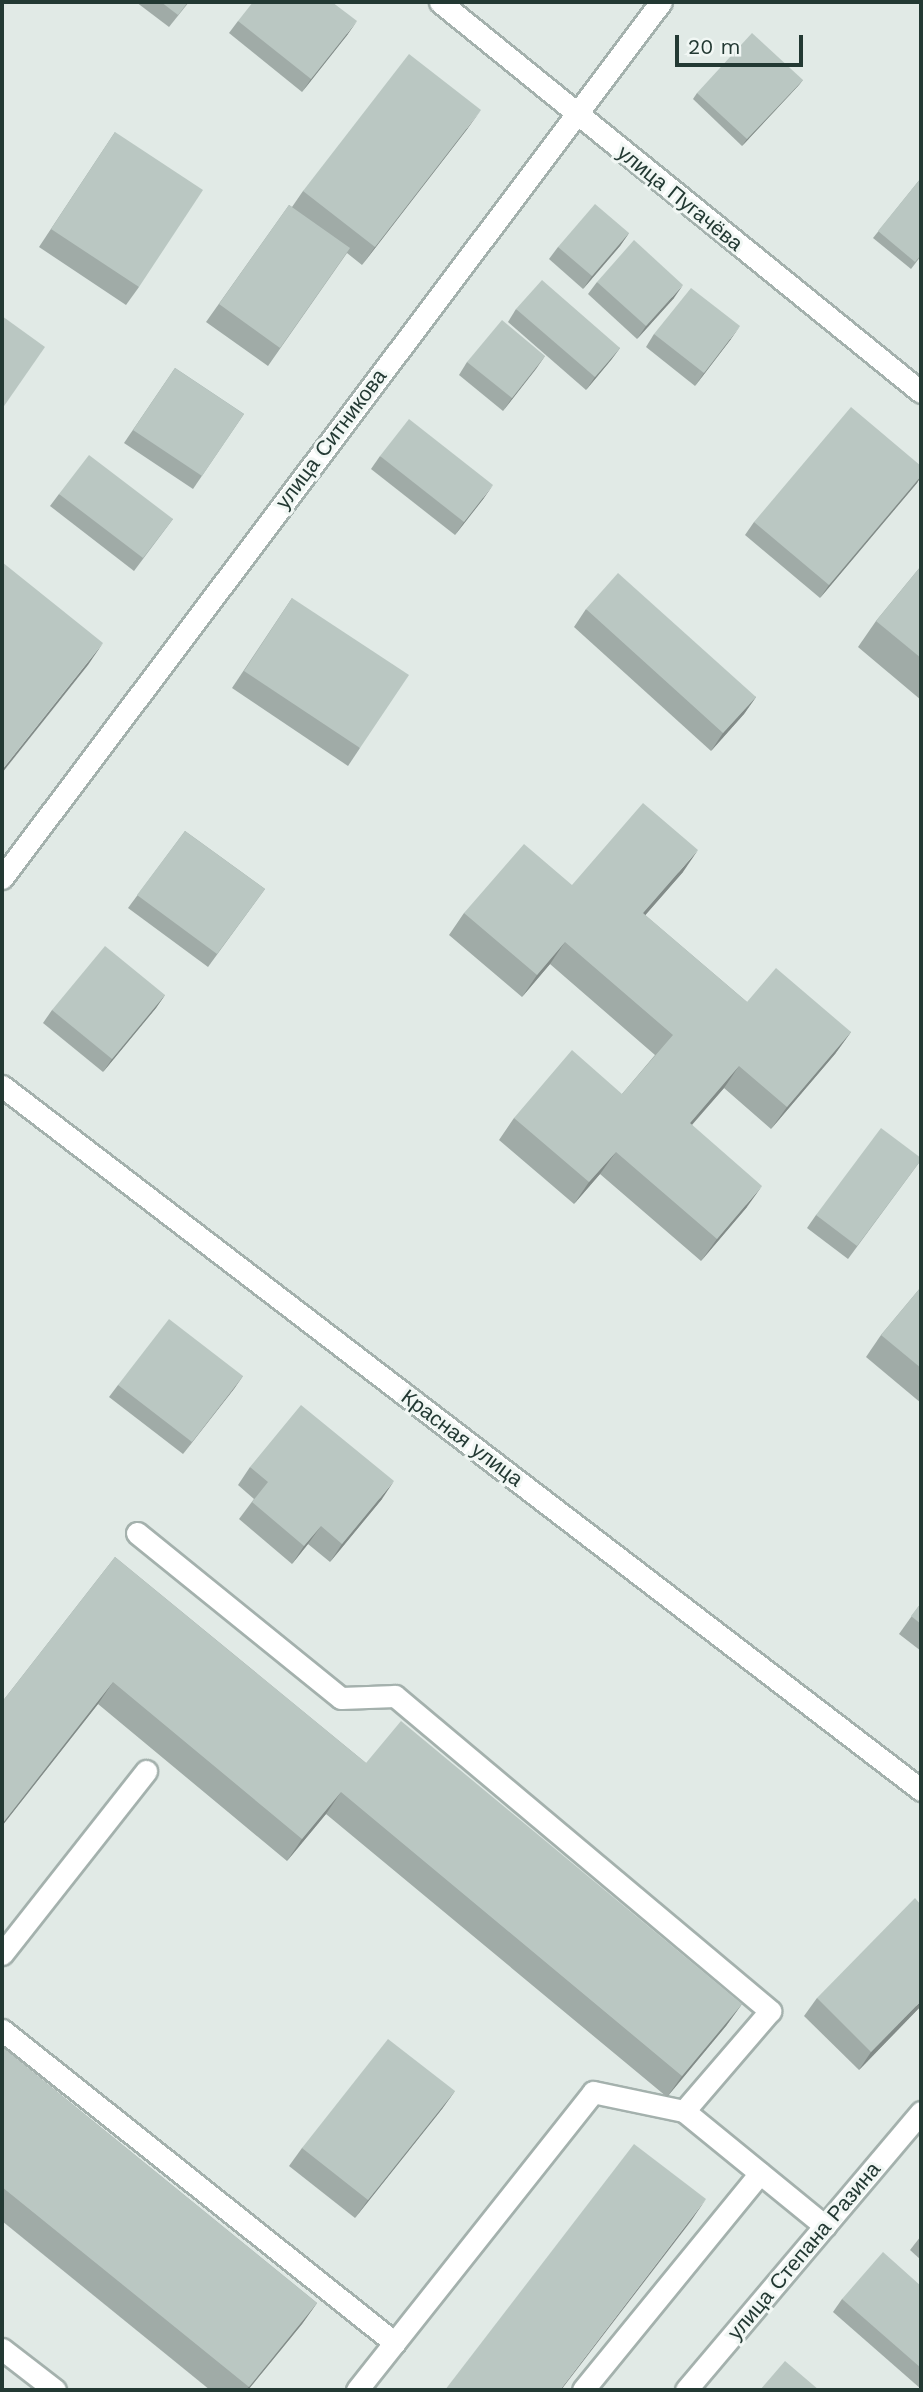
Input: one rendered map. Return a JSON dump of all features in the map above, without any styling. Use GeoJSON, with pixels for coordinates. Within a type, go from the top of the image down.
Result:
{"type":"FeatureCollection","features":[{"type":"Feature","properties":{"kind":"street","name":"улица Пугачёва"},"geometry":{"type":"LineString","coordinates":[[440,2],[921,392]]}},
{"type":"Feature","properties":{"kind":"street","name":"улица Ситникова"},"geometry":{"type":"LineString","coordinates":[[2,878],[661,2]]}},
{"type":"Feature","properties":{"kind":"street","name":"Красная улица"},"geometry":{"type":"LineString","coordinates":[[2,1086],[921,1790]]}},
{"type":"Feature","properties":{"kind":"street"},"geometry":{"type":"LineString","coordinates":[[136,1532],[341,1698],[395,1696],[770,2011],[684,2111]]}},
{"type":"Feature","properties":{"kind":"street"},"geometry":{"type":"LineString","coordinates":[[2,1954],[146,1771]]}},
{"type":"Feature","properties":{"kind":"street"},"geometry":{"type":"LineString","coordinates":[[2,2030],[395,2343]]}},
{"type":"Feature","properties":{"kind":"street"},"geometry":{"type":"LineString","coordinates":[[358,2390],[593,2092],[684,2111],[825,2226]]}},
{"type":"Feature","properties":{"kind":"street","name":"улица Степана Разина"},"geometry":{"type":"LineString","coordinates":[[686,2390],[921,2112]]}},
{"type":"Feature","properties":{"kind":"street"},"geometry":{"type":"LineString","coordinates":[[583,2390],[760,2173]]}},
{"type":"Feature","properties":{"kind":"street"},"geometry":{"type":"LineString","coordinates":[[2,2349],[55,2390]]}},
{"type":"Feature","properties":{"kind":"building"},"geometry":{"type":"Polygon","coordinates":[[[161,2],[188,2],[178,15],[161,2]]]}},
{"type":"Feature","properties":{"kind":"building"},"geometry":{"type":"Polygon","coordinates":[[[253,2],[332,2],[357,21],[311,79],[238,21],[253,2]]]}},
{"type":"Feature","properties":{"kind":"building"},"geometry":{"type":"Polygon","coordinates":[[[752,33],[803,80],[747,139],[697,93],[752,33]]]}},
{"type":"Feature","properties":{"kind":"building"},"geometry":{"type":"Polygon","coordinates":[[[409,54],[481,110],[375,247],[303,191],[409,54]]]}},
{"type":"Feature","properties":{"kind":"building"},"geometry":{"type":"Polygon","coordinates":[[[115,132],[203,190],[139,287],[51,229],[115,132]]]}},
{"type":"Feature","properties":{"kind":"building"},"geometry":{"type":"Polygon","coordinates":[[[921,178],[921,255],[915,262],[878,231],[921,178]]]}},
{"type":"Feature","properties":{"kind":"building"},"geometry":{"type":"Polygon","coordinates":[[[595,204],[629,233],[592,276],[558,247],[595,204]]]}},
{"type":"Feature","properties":{"kind":"building"},"geometry":{"type":"Polygon","coordinates":[[[289,205],[350,248],[280,348],[219,304],[289,205]]]}},
{"type":"Feature","properties":{"kind":"building"},"geometry":{"type":"Polygon","coordinates":[[[634,240],[683,285],[646,326],[597,282],[634,240]]]}},
{"type":"Feature","properties":{"kind":"building"},"geometry":{"type":"Polygon","coordinates":[[[542,280],[620,348],[595,377],[516,309],[542,280]]]}},
{"type":"Feature","properties":{"kind":"building"},"geometry":{"type":"Polygon","coordinates":[[[691,288],[740,326],[704,373],[654,334],[691,288]]]}},
{"type":"Feature","properties":{"kind":"building"},"geometry":{"type":"Polygon","coordinates":[[[2,316],[45,347],[2,409],[2,316]]]}},
{"type":"Feature","properties":{"kind":"building"},"geometry":{"type":"Polygon","coordinates":[[[502,320],[545,356],[512,398],[467,362],[502,320]]]}},
{"type":"Feature","properties":{"kind":"building"},"geometry":{"type":"Polygon","coordinates":[[[175,368],[244,414],[202,476],[133,430],[175,368]]]}},
{"type":"Feature","properties":{"kind":"building"},"geometry":{"type":"Polygon","coordinates":[[[851,407],[921,466],[921,476],[829,585],[754,522],[851,407]]]}},
{"type":"Feature","properties":{"kind":"building"},"geometry":{"type":"Polygon","coordinates":[[[409,419],[493,485],[464,522],[380,456],[409,419]]]}},
{"type":"Feature","properties":{"kind":"building"},"geometry":{"type":"Polygon","coordinates":[[[89,455],[173,519],[143,558],[59,494],[89,455]]]}},
{"type":"Feature","properties":{"kind":"building"},"geometry":{"type":"Polygon","coordinates":[[[2,562],[103,643],[2,770],[2,562]]]}},
{"type":"Feature","properties":{"kind":"building"},"geometry":{"type":"Polygon","coordinates":[[[921,566],[921,658],[876,621],[921,566]]]}},
{"type":"Feature","properties":{"kind":"building"},"geometry":{"type":"Polygon","coordinates":[[[618,573],[756,697],[723,733],[586,609],[618,573]]]}},
{"type":"Feature","properties":{"kind":"building"},"geometry":{"type":"Polygon","coordinates":[[[292,598],[409,675],[360,748],[244,671],[292,598]]]}},
{"type":"Feature","properties":{"kind":"building"},"geometry":{"type":"Polygon","coordinates":[[[643,803],[698,850],[643,913],[747,1002],[776,968],[851,1032],[787,1107],[739,1066],[690,1123],[762,1186],[717,1239],[616,1152],[589,1182],[514,1118],[572,1050],[622,1094],[673,1035],[565,942],[537,975],[464,913],[524,844],[572,885],[643,803]]]}},
{"type":"Feature","properties":{"kind":"building"},"geometry":{"type":"Polygon","coordinates":[[[185,831],[265,889],[217,954],[137,895],[185,831]]]}},
{"type":"Feature","properties":{"kind":"building"},"geometry":{"type":"Polygon","coordinates":[[[105,946],[165,995],[112,1059],[52,1010],[105,946]]]}},
{"type":"Feature","properties":{"kind":"building"},"geometry":{"type":"Polygon","coordinates":[[[881,1128],[921,1160],[857,1246],[816,1215],[881,1128]]]}},
{"type":"Feature","properties":{"kind":"building"},"geometry":{"type":"Polygon","coordinates":[[[921,1287],[921,1368],[881,1335],[921,1287]]]}},
{"type":"Feature","properties":{"kind":"building"},"geometry":{"type":"Polygon","coordinates":[[[169,1319],[243,1376],[192,1442],[118,1385],[169,1319]]]}},
{"type":"Feature","properties":{"kind":"building"},"geometry":{"type":"Polygon","coordinates":[[[301,1405],[394,1481],[342,1544],[321,1526],[304,1546],[252,1502],[268,1482],[250,1467],[301,1405]]]}},
{"type":"Feature","properties":{"kind":"building"},"geometry":{"type":"Polygon","coordinates":[[[115,1557],[366,1763],[401,1721],[742,2004],[682,2076],[341,1792],[302,1839],[113,1682],[2,1824],[2,1702],[115,1557]]]}},
{"type":"Feature","properties":{"kind":"building"},"geometry":{"type":"Polygon","coordinates":[[[921,1603],[921,1624],[911,1616],[921,1603]]]}},
{"type":"Feature","properties":{"kind":"building"},"geometry":{"type":"Polygon","coordinates":[[[915,1898],[921,1905],[921,2001],[871,2052],[817,1998],[915,1898]]]}},
{"type":"Feature","properties":{"kind":"building"},"geometry":{"type":"Polygon","coordinates":[[[388,2039],[455,2091],[368,2200],[302,2148],[388,2039]]]}},
{"type":"Feature","properties":{"kind":"building"},"geometry":{"type":"Polygon","coordinates":[[[2,2047],[317,2303],[249,2387],[2,2187],[2,2047]]]}},
{"type":"Feature","properties":{"kind":"building"},"geometry":{"type":"Polygon","coordinates":[[[634,2144],[706,2199],[560,2390],[445,2390],[634,2144]]]}},
{"type":"Feature","properties":{"kind":"building"},"geometry":{"type":"Polygon","coordinates":[[[883,2252],[921,2286],[921,2368],[842,2299],[883,2252]]]}},
{"type":"Feature","properties":{"kind":"building"},"geometry":{"type":"Polygon","coordinates":[[[785,2361],[819,2390],[760,2390],[785,2361]]]}}]}
